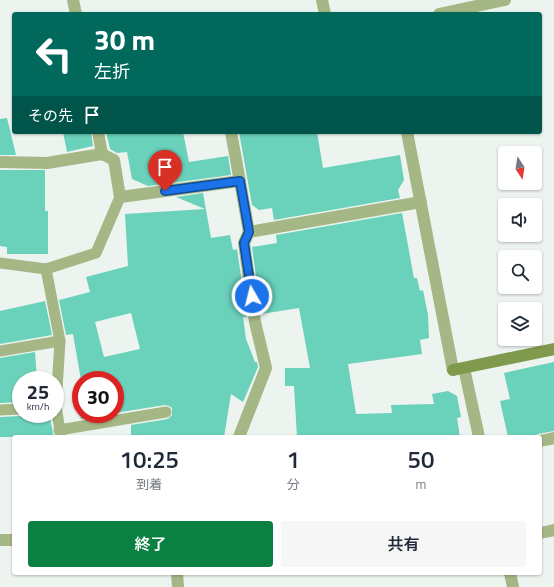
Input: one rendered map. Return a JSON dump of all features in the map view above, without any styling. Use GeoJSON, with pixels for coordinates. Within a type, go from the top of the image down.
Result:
{"type":"FeatureCollection","features":[{"type":"Feature","properties":{"kind":"street"},"geometry":{"type":"LineString","coordinates":[[73,0],[76,12]]}},
{"type":"Feature","properties":{"kind":"street"},"geometry":{"type":"LineString","coordinates":[[322,0],[325,12]]}},
{"type":"Feature","properties":{"kind":"street"},"geometry":{"type":"LineString","coordinates":[[448,12],[505,0]]}},
{"type":"Feature","properties":{"kind":"street"},"geometry":{"type":"LineString","coordinates":[[98,134],[102,154]]}},
{"type":"Feature","properties":{"kind":"street"},"geometry":{"type":"LineString","coordinates":[[231,134],[249,232],[244,243],[255,322],[266,368],[240,435]]}},
{"type":"Feature","properties":{"kind":"street"},"geometry":{"type":"LineString","coordinates":[[407,134],[421,202],[459,369],[478,435]]}},
{"type":"Feature","properties":{"kind":"street"},"geometry":{"type":"LineString","coordinates":[[0,162],[47,163],[102,154],[114,160],[120,197],[240,181]]}},
{"type":"Feature","properties":{"kind":"street"},"geometry":{"type":"LineString","coordinates":[[249,232],[421,202]]}},
{"type":"Feature","properties":{"kind":"street"},"geometry":{"type":"LineString","coordinates":[[459,369],[554,349]]}},
{"type":"Feature","properties":{"kind":"street"},"geometry":{"type":"LineString","coordinates":[[542,441],[554,438]]}},
{"type":"Feature","properties":{"kind":"street"},"geometry":{"type":"LineString","coordinates":[[542,533],[554,530]]}},
{"type":"Feature","properties":{"kind":"street"},"geometry":{"type":"LineString","coordinates":[[0,540],[12,540]]}},
{"type":"Feature","properties":{"kind":"street"},"geometry":{"type":"LineString","coordinates":[[177,575],[178,587]]}},
{"type":"Feature","properties":{"kind":"street"},"geometry":{"type":"LineString","coordinates":[[510,575],[513,587]]}},
{"type":"Feature","properties":{"kind":"lane"},"geometry":{"type":"LineString","coordinates":[[0,263],[46,269],[96,253],[120,197]]}},
{"type":"Feature","properties":{"kind":"lane"},"geometry":{"type":"LineString","coordinates":[[46,269],[60,341],[58,371]]}},
{"type":"Feature","properties":{"kind":"lane"},"geometry":{"type":"LineString","coordinates":[[0,351],[60,341]]}},
{"type":"Feature","properties":{"kind":"lane"},"geometry":{"type":"LineString","coordinates":[[0,410],[12,409]]}},
{"type":"Feature","properties":{"kind":"lane"},"geometry":{"type":"LineString","coordinates":[[58,423],[60,433],[166,412]]}},
{"type":"Feature","properties":{"kind":"building"},"geometry":{"type":"Polygon","coordinates":[[[7,118],[16,155],[0,155],[0,119],[7,118]]]}},
{"type":"Feature","properties":{"kind":"building"},"geometry":{"type":"Polygon","coordinates":[[[63,134],[91,134],[93,146],[67,152],[63,134]]]}},
{"type":"Feature","properties":{"kind":"building"},"geometry":{"type":"Polygon","coordinates":[[[106,134],[183,134],[189,162],[228,156],[231,175],[148,186],[132,179],[127,152],[117,153],[110,149],[106,134]]]}},
{"type":"Feature","properties":{"kind":"building"},"geometry":{"type":"Polygon","coordinates":[[[239,134],[317,134],[323,168],[400,155],[404,180],[398,190],[400,198],[274,220],[272,208],[259,210],[252,205],[239,134]]]}},
{"type":"Feature","properties":{"kind":"building"},"geometry":{"type":"Polygon","coordinates":[[[0,170],[45,170],[45,211],[48,211],[48,254],[7,254],[7,247],[0,246],[0,170]]]}},
{"type":"Feature","properties":{"kind":"building"},"geometry":{"type":"Polygon","coordinates":[[[203,193],[211,238],[230,235],[233,250],[237,249],[247,317],[243,317],[246,339],[258,367],[243,402],[231,394],[224,435],[131,435],[131,425],[168,419],[172,415],[172,408],[165,405],[124,412],[124,371],[79,371],[73,334],[66,335],[59,300],[90,292],[86,277],[128,266],[125,214],[205,209],[176,197],[203,193]],[[131,313],[95,322],[104,357],[140,349],[131,313]]]}},
{"type":"Feature","properties":{"kind":"building"},"geometry":{"type":"Polygon","coordinates":[[[402,213],[414,278],[417,278],[420,291],[423,290],[428,315],[429,338],[420,340],[422,354],[348,364],[356,414],[392,413],[391,405],[434,404],[432,394],[448,391],[457,396],[461,417],[457,418],[460,435],[297,435],[294,386],[285,386],[285,368],[310,368],[299,308],[261,314],[252,247],[277,243],[276,235],[402,213]]]}},
{"type":"Feature","properties":{"kind":"building"},"geometry":{"type":"Polygon","coordinates":[[[45,301],[52,335],[0,344],[0,311],[45,301]]]}},
{"type":"Feature","properties":{"kind":"building"},"geometry":{"type":"Polygon","coordinates":[[[35,352],[36,371],[12,371],[12,402],[0,403],[0,358],[35,352]]]}},
{"type":"Feature","properties":{"kind":"building"},"geometry":{"type":"Polygon","coordinates":[[[554,362],[554,431],[537,435],[508,435],[500,401],[510,399],[504,373],[554,362]]]}},
{"type":"Feature","properties":{"kind":"building"},"geometry":{"type":"Polygon","coordinates":[[[12,416],[12,423],[51,423],[54,435],[12,435],[12,437],[0,437],[0,417],[12,416]]]}},
{"type":"Feature","properties":{"kind":"route"},"geometry":{"type":"LineString","coordinates":[[165,191],[240,181],[249,232],[244,243],[252,296]]}}]}
